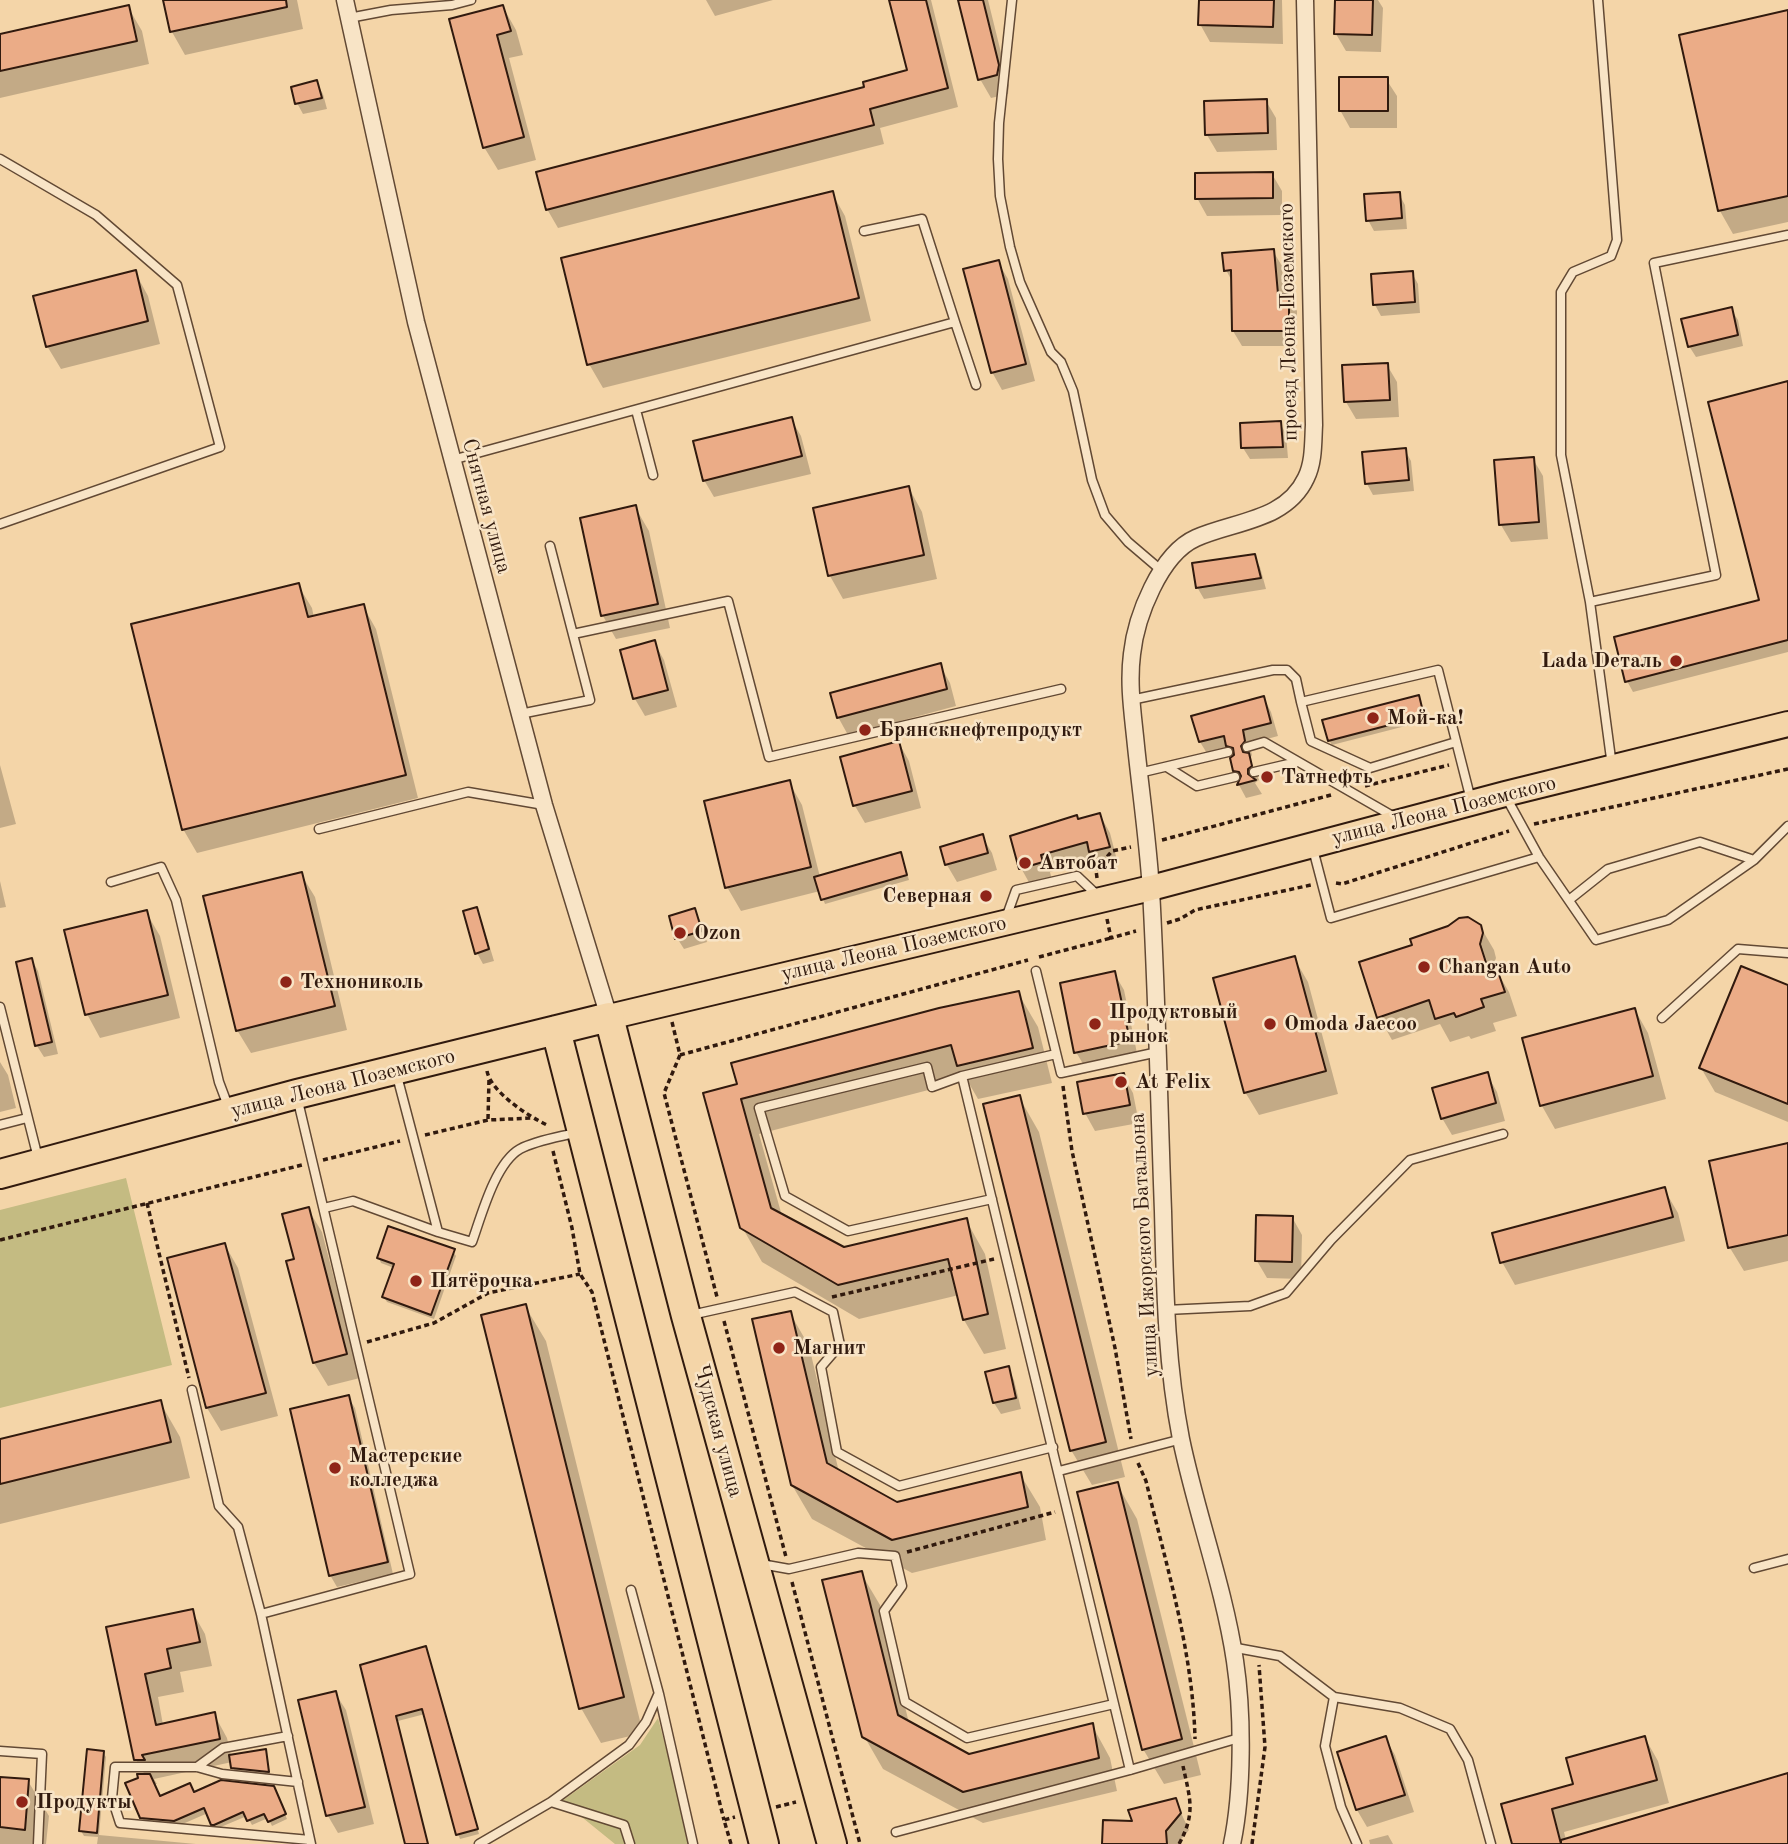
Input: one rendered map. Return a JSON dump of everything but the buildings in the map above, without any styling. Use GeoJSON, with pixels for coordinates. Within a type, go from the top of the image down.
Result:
{"type":"FeatureCollection","features":[{"type":"Feature","properties":{"kind":"highway","name":"улица Леона Поземского"},"geometry":{"type":"LineString","coordinates":[[0,1174],[297,1094],[609,1017]]}},
{"type":"Feature","properties":{"kind":"highway","name":"Чудская улица"},"geometry":{"type":"LineString","coordinates":[[609,1017],[686,1316],[832,1844]]}},
{"type":"Feature","properties":{"kind":"highway"},"geometry":{"type":"LineString","coordinates":[[556,1030],[764,1844]]}},
{"type":"Feature","properties":{"kind":"main road","name":"улица Леона Поземского"},"geometry":{"type":"LineString","coordinates":[[609,1017],[1151,888],[1505,794],[1788,724]]}},
{"type":"Feature","properties":{"kind":"street","name":"Снятная улица"},"geometry":{"type":"LineString","coordinates":[[345,0],[416,323],[544,805],[609,1017]]}},
{"type":"Feature","properties":{"kind":"street","name":"проезд Леона Поземского"},"geometry":{"type":"LineString","coordinates":[[1151,888],[1132,700],[1132,655],[1138,622],[1162,570],[1174,553],[1193,538],[1267,515],[1282,506],[1297,492],[1311,465],[1314,425],[1305,0]]}},
{"type":"Feature","properties":{"kind":"street","name":"улица Ижорского Батальона"},"geometry":{"type":"LineString","coordinates":[[1151,888],[1167,1349],[1182,1439],[1235,1662],[1240,1738],[1238,1816],[1232,1844]]}},
{"type":"Feature","properties":{"kind":"lane"},"geometry":{"type":"LineString","coordinates":[[349,18],[391,10],[452,5],[471,0]]}},
{"type":"Feature","properties":{"kind":"lane"},"geometry":{"type":"LineString","coordinates":[[1012,0],[999,123],[998,159],[1000,196],[1010,247],[1020,282],[1051,352],[1061,362],[1073,391],[1092,480],[1105,515],[1128,542],[1162,570]]}},
{"type":"Feature","properties":{"kind":"lane"},"geometry":{"type":"LineString","coordinates":[[1598,0],[1617,240],[1611,256],[1573,272],[1561,292],[1561,455],[1590,602],[1612,768]]}},
{"type":"Feature","properties":{"kind":"lane"},"geometry":{"type":"LineString","coordinates":[[0,159],[96,215],[177,285],[220,447],[0,524]]}},
{"type":"Feature","properties":{"kind":"lane"},"geometry":{"type":"LineString","coordinates":[[864,232],[922,219],[976,385]]}},
{"type":"Feature","properties":{"kind":"lane"},"geometry":{"type":"LineString","coordinates":[[1590,602],[1716,575],[1654,263],[1788,235]]}},
{"type":"Feature","properties":{"kind":"lane"},"geometry":{"type":"LineString","coordinates":[[452,460],[955,322]]}},
{"type":"Feature","properties":{"kind":"lane"},"geometry":{"type":"LineString","coordinates":[[636,410],[653,475]]}},
{"type":"Feature","properties":{"kind":"lane"},"geometry":{"type":"LineString","coordinates":[[520,714],[590,700],[550,546]]}},
{"type":"Feature","properties":{"kind":"lane"},"geometry":{"type":"LineString","coordinates":[[573,634],[728,601],[769,757],[1060,689]]}},
{"type":"Feature","properties":{"kind":"lane"},"geometry":{"type":"LineString","coordinates":[[1132,700],[1273,670],[1287,670],[1296,679],[1311,741],[1370,768],[1456,742]]}},
{"type":"Feature","properties":{"kind":"lane"},"geometry":{"type":"LineString","coordinates":[[1301,702],[1438,670],[1472,803]]}},
{"type":"Feature","properties":{"kind":"lane"},"geometry":{"type":"LineString","coordinates":[[1247,747],[1264,742],[1401,821]]}},
{"type":"Feature","properties":{"kind":"lane"},"geometry":{"type":"LineString","coordinates":[[1139,773],[1228,752]]}},
{"type":"Feature","properties":{"kind":"lane"},"geometry":{"type":"LineString","coordinates":[[1254,772],[1297,762]]}},
{"type":"Feature","properties":{"kind":"lane"},"geometry":{"type":"LineString","coordinates":[[1167,767],[1197,786],[1235,777]]}},
{"type":"Feature","properties":{"kind":"lane"},"geometry":{"type":"LineString","coordinates":[[319,829],[468,793],[544,805]]}},
{"type":"Feature","properties":{"kind":"lane"},"geometry":{"type":"LineString","coordinates":[[1505,794],[1539,857],[1596,940],[1668,920],[1754,860],[1788,827]]}},
{"type":"Feature","properties":{"kind":"lane"},"geometry":{"type":"LineString","coordinates":[[1569,900],[1608,869],[1700,842],[1754,860]]}},
{"type":"Feature","properties":{"kind":"lane"},"geometry":{"type":"LineString","coordinates":[[1312,845],[1331,918],[1539,857]]}},
{"type":"Feature","properties":{"kind":"lane"},"geometry":{"type":"LineString","coordinates":[[111,881],[161,867],[176,900],[219,1082],[230,1113]]}},
{"type":"Feature","properties":{"kind":"lane"},"geometry":{"type":"LineString","coordinates":[[1662,1018],[1738,949],[1788,953]]}},
{"type":"Feature","properties":{"kind":"lane"},"geometry":{"type":"LineString","coordinates":[[1036,971],[1061,1073],[1158,1052]]}},
{"type":"Feature","properties":{"kind":"lane"},"geometry":{"type":"LineString","coordinates":[[0,1007],[39,1164]]}},
{"type":"Feature","properties":{"kind":"lane"},"geometry":{"type":"LineString","coordinates":[[992,1199],[848,1231],[785,1196],[759,1108],[927,1067],[932,1087],[962,1076],[1056,1055]]}},
{"type":"Feature","properties":{"kind":"lane"},"geometry":{"type":"LineString","coordinates":[[396,1070],[438,1232]]}},
{"type":"Feature","properties":{"kind":"lane"},"geometry":{"type":"LineString","coordinates":[[962,1076],[1054,1447],[1130,1770]]}},
{"type":"Feature","properties":{"kind":"lane"},"geometry":{"type":"LineString","coordinates":[[261,1614],[410,1574],[297,1094]]}},
{"type":"Feature","properties":{"kind":"lane"},"geometry":{"type":"LineString","coordinates":[[0,1125],[27,1118]]}},
{"type":"Feature","properties":{"kind":"lane"},"geometry":{"type":"LineString","coordinates":[[324,1209],[352,1201],[472,1242],[501,1170],[518,1150],[582,1132]]}},
{"type":"Feature","properties":{"kind":"lane"},"geometry":{"type":"LineString","coordinates":[[1166,1310],[1251,1306],[1286,1293],[1331,1240],[1410,1160],[1503,1134]]}},
{"type":"Feature","properties":{"kind":"lane"},"geometry":{"type":"LineString","coordinates":[[686,1316],[795,1293],[816,1301],[833,1312],[840,1345],[821,1367],[837,1451],[899,1486],[1054,1447]]}},
{"type":"Feature","properties":{"kind":"lane"},"geometry":{"type":"LineString","coordinates":[[192,1391],[219,1506],[239,1527],[261,1614],[298,1782],[311,1842],[120,1823],[112,1798],[115,1767],[197,1768],[222,1774],[298,1782]]}},
{"type":"Feature","properties":{"kind":"lane"},"geometry":{"type":"LineString","coordinates":[[1059,1471],[1182,1439]]}},
{"type":"Feature","properties":{"kind":"lane"},"geometry":{"type":"LineString","coordinates":[[754,1563],[789,1569],[858,1552],[895,1556],[902,1586],[884,1611],[905,1702],[967,1738],[1114,1704]]}},
{"type":"Feature","properties":{"kind":"lane"},"geometry":{"type":"LineString","coordinates":[[1754,1568],[1788,1559]]}},
{"type":"Feature","properties":{"kind":"lane"},"geometry":{"type":"LineString","coordinates":[[631,1590],[659,1694],[693,1844]]}},
{"type":"Feature","properties":{"kind":"lane"},"geometry":{"type":"LineString","coordinates":[[1231,1647],[1280,1656],[1334,1697],[1399,1708],[1450,1729],[1468,1760],[1491,1844]]}},
{"type":"Feature","properties":{"kind":"lane"},"geometry":{"type":"LineString","coordinates":[[479,1844],[551,1802],[629,1745],[646,1723],[659,1694]]}},
{"type":"Feature","properties":{"kind":"lane"},"geometry":{"type":"LineString","coordinates":[[1334,1697],[1325,1746],[1341,1807],[1357,1844]]}},
{"type":"Feature","properties":{"kind":"lane"},"geometry":{"type":"LineString","coordinates":[[197,1768],[223,1748],[288,1737]]}},
{"type":"Feature","properties":{"kind":"lane"},"geometry":{"type":"LineString","coordinates":[[897,1832],[1240,1738]]}},
{"type":"Feature","properties":{"kind":"lane"},"geometry":{"type":"LineString","coordinates":[[0,1751],[42,1754],[38,1844]]}},
{"type":"Feature","properties":{"kind":"lane"},"geometry":{"type":"LineString","coordinates":[[551,1802],[624,1825],[630,1844]]}},
{"type":"Feature","properties":{"kind":"path"},"geometry":{"type":"LineString","coordinates":[[1111,938],[1096,870],[1112,851],[1462,762]]}},
{"type":"Feature","properties":{"kind":"path"},"geometry":{"type":"LineString","coordinates":[[680,1055],[1152,927],[1180,919],[1195,910],[1322,883],[1342,884],[1522,827],[1788,769]]}},
{"type":"Feature","properties":{"kind":"path"},"geometry":{"type":"LineString","coordinates":[[667,1003],[680,1055],[664,1093],[860,1844]]}},
{"type":"Feature","properties":{"kind":"path"},"geometry":{"type":"LineString","coordinates":[[1061,1073],[1072,1151],[1115,1348],[1126,1423],[1146,1480],[1180,1627],[1194,1700],[1195,1751]]}},
{"type":"Feature","properties":{"kind":"path"},"geometry":{"type":"LineString","coordinates":[[488,1120],[489,1079]]}},
{"type":"Feature","properties":{"kind":"path"},"geometry":{"type":"LineString","coordinates":[[0,1240],[488,1120],[533,1118]]}},
{"type":"Feature","properties":{"kind":"path"},"geometry":{"type":"LineString","coordinates":[[550,1139],[572,1228],[580,1275],[592,1293],[724,1820]]}},
{"type":"Feature","properties":{"kind":"path"},"geometry":{"type":"LineString","coordinates":[[147,1203],[192,1391]]}},
{"type":"Feature","properties":{"kind":"path"},"geometry":{"type":"LineString","coordinates":[[816,1301],[1007,1256]]}},
{"type":"Feature","properties":{"kind":"path"},"geometry":{"type":"LineString","coordinates":[[356,1345],[434,1323],[488,1293],[580,1275]]}},
{"type":"Feature","properties":{"kind":"path"},"geometry":{"type":"LineString","coordinates":[[895,1556],[1068,1508]]}},
{"type":"Feature","properties":{"kind":"path"},"geometry":{"type":"LineString","coordinates":[[1252,1844],[1265,1747],[1258,1652]]}},
{"type":"Feature","properties":{"kind":"path"},"geometry":{"type":"LineString","coordinates":[[1179,1844],[1189,1825],[1191,1800],[1180,1756]]}},
{"type":"Feature","properties":{"kind":"shaded area"},"geometry":{"type":"Polygon","coordinates":[[[126,1178],[172,1365],[0,1408],[0,1210],[126,1178]]]}},
{"type":"Feature","properties":{"kind":"shaded area"},"geometry":{"type":"Polygon","coordinates":[[[658,1718],[691,1844],[615,1844],[562,1801],[640,1745],[658,1718]]]}},
{"type":"Feature","properties":{"kind":"place","name":"Lada Dеталь"},"geometry":{"type":"Point","coordinates":[1676,661]}},
{"type":"Feature","properties":{"kind":"place","name":"Мой-ка!"},"geometry":{"type":"Point","coordinates":[1373,718]}},
{"type":"Feature","properties":{"kind":"place","name":"Брянскнефтепродукт"},"geometry":{"type":"Point","coordinates":[865,730]}},
{"type":"Feature","properties":{"kind":"place","name":"Татнефть"},"geometry":{"type":"Point","coordinates":[1267,777]}},
{"type":"Feature","properties":{"kind":"place","name":"Автобат"},"geometry":{"type":"Point","coordinates":[1025,863]}},
{"type":"Feature","properties":{"kind":"place","name":"Северная"},"geometry":{"type":"Point","coordinates":[986,896]}},
{"type":"Feature","properties":{"kind":"place","name":"Ozon"},"geometry":{"type":"Point","coordinates":[680,933]}},
{"type":"Feature","properties":{"kind":"place","name":"Changan Auto"},"geometry":{"type":"Point","coordinates":[1424,967]}},
{"type":"Feature","properties":{"kind":"place","name":"Технониколь"},"geometry":{"type":"Point","coordinates":[286,982]}},
{"type":"Feature","properties":{"kind":"place","name":"Продуктовый рынок"},"geometry":{"type":"Point","coordinates":[1095,1024]}},
{"type":"Feature","properties":{"kind":"place","name":"Omoda Jaecoo"},"geometry":{"type":"Point","coordinates":[1270,1024]}},
{"type":"Feature","properties":{"kind":"place","name":"At Felix"},"geometry":{"type":"Point","coordinates":[1121,1082]}},
{"type":"Feature","properties":{"kind":"place","name":"Пятёрочка"},"geometry":{"type":"Point","coordinates":[416,1281]}},
{"type":"Feature","properties":{"kind":"place","name":"Магнит"},"geometry":{"type":"Point","coordinates":[779,1348]}},
{"type":"Feature","properties":{"kind":"place","name":"Мастерские колледжа"},"geometry":{"type":"Point","coordinates":[335,1468]}},
{"type":"Feature","properties":{"kind":"place","name":"Продукты"},"geometry":{"type":"Point","coordinates":[22,1802]}}]}
